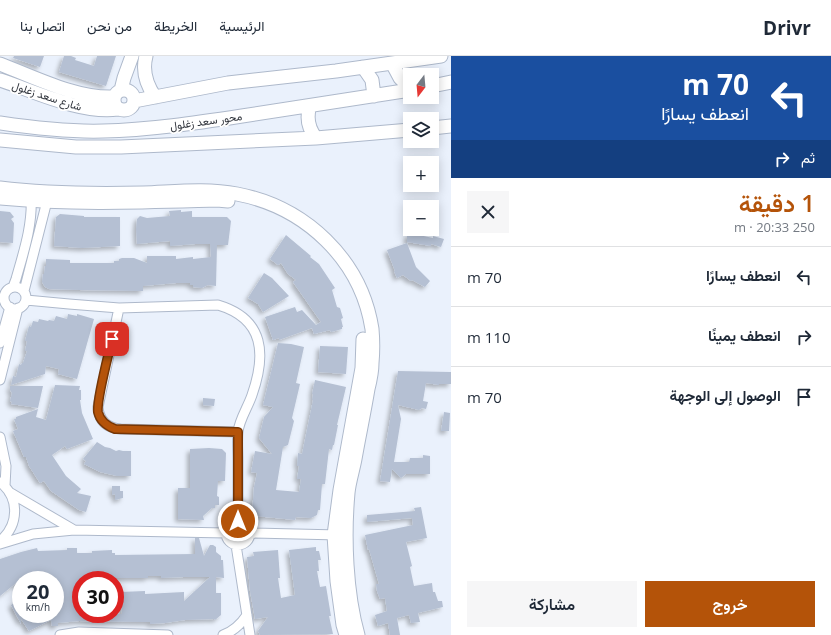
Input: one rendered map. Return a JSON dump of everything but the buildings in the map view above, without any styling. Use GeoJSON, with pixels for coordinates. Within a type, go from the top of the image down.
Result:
{"type":"FeatureCollection","features":[{"type":"Feature","properties":{"kind":"street"},"geometry":{"type":"LineString","coordinates":[[132,56],[118,99],[125,110],[131,107],[134,101],[228,83],[440,56]]}},
{"type":"Feature","properties":{"kind":"street"},"geometry":{"type":"LineString","coordinates":[[146,56],[144,66],[146,79],[154,97]]}},
{"type":"Feature","properties":{"kind":"street"},"geometry":{"type":"LineString","coordinates":[[392,63],[403,81]]}},
{"type":"Feature","properties":{"kind":"street","name":"شارع سعد زغلول"},"geometry":{"type":"LineString","coordinates":[[0,64],[88,96],[118,99]]}},
{"type":"Feature","properties":{"kind":"street"},"geometry":{"type":"LineString","coordinates":[[363,67],[372,80],[374,96]]}},
{"type":"Feature","properties":{"kind":"street","name":"شارع سعد زغلول"},"geometry":{"type":"LineString","coordinates":[[0,80],[86,109],[102,110],[118,99]]}},
{"type":"Feature","properties":{"kind":"street"},"geometry":{"type":"LineString","coordinates":[[439,85],[451,82]]}},
{"type":"Feature","properties":{"kind":"street"},"geometry":{"type":"LineString","coordinates":[[47,96],[51,83]]}},
{"type":"Feature","properties":{"kind":"street","name":"محور سعد زغلول"},"geometry":{"type":"LineString","coordinates":[[0,123],[71,130],[102,131],[136,129],[310,106],[403,90]]}},
{"type":"Feature","properties":{"kind":"street"},"geometry":{"type":"LineString","coordinates":[[310,106],[308,120],[310,130],[316,138]]}},
{"type":"Feature","properties":{"kind":"street"},"geometry":{"type":"LineString","coordinates":[[439,127],[451,126]]}},
{"type":"Feature","properties":{"kind":"street","name":"محور سعد زغلول"},"geometry":{"type":"LineString","coordinates":[[0,140],[76,147],[121,147],[316,138],[403,131]]}},
{"type":"Feature","properties":{"kind":"street"},"geometry":{"type":"LineString","coordinates":[[0,188],[31,196]]}},
{"type":"Feature","properties":{"kind":"street"},"geometry":{"type":"LineString","coordinates":[[31,196],[32,213],[29,231],[16,279],[13,287],[2,297],[7,305],[14,308],[23,306],[48,197]]}},
{"type":"Feature","properties":{"kind":"street"},"geometry":{"type":"LineString","coordinates":[[0,198],[31,196],[144,202],[218,200],[236,202],[282,217],[305,233],[322,248],[340,270],[357,303],[363,335],[362,368],[340,490],[340,535],[337,581],[343,625],[346,635]]}},
{"type":"Feature","properties":{"kind":"street"},"geometry":{"type":"LineString","coordinates":[[13,287],[19,287],[25,295],[69,304],[119,308],[218,305],[231,309],[242,316],[250,324],[258,337],[261,349],[258,375],[238,432],[238,521]]}},
{"type":"Feature","properties":{"kind":"street"},"geometry":{"type":"LineString","coordinates":[[0,343],[14,308]]}},
{"type":"Feature","properties":{"kind":"street"},"geometry":{"type":"LineString","coordinates":[[0,380],[14,308]]}},
{"type":"Feature","properties":{"kind":"street"},"geometry":{"type":"LineString","coordinates":[[119,308],[98,407],[104,423],[115,429],[238,432]]}},
{"type":"Feature","properties":{"kind":"street"},"geometry":{"type":"LineString","coordinates":[[0,437],[6,466],[5,487],[15,508],[14,520],[0,543]]}},
{"type":"Feature","properties":{"kind":"street"},"geometry":{"type":"LineString","coordinates":[[5,487],[74,530]]}},
{"type":"Feature","properties":{"kind":"street"},"geometry":{"type":"LineString","coordinates":[[238,521],[245,523],[248,526],[250,533],[246,542],[236,545],[230,542],[226,529],[231,523],[238,521]]}},
{"type":"Feature","properties":{"kind":"street"},"geometry":{"type":"LineString","coordinates":[[0,543],[33,534],[74,530],[226,533]]}},
{"type":"Feature","properties":{"kind":"street"},"geometry":{"type":"LineString","coordinates":[[250,533],[340,535]]}},
{"type":"Feature","properties":{"kind":"street"},"geometry":{"type":"LineString","coordinates":[[340,535],[358,635]]}},
{"type":"Feature","properties":{"kind":"street"},"geometry":{"type":"LineString","coordinates":[[236,545],[250,635]]}},
{"type":"Feature","properties":{"kind":"street"},"geometry":{"type":"LineString","coordinates":[[223,635],[232,631],[238,626],[247,615]]}},
{"type":"Feature","properties":{"kind":"street"},"geometry":{"type":"LineString","coordinates":[[61,635],[79,632],[96,634],[168,635]]}},
{"type":"Feature","properties":{"kind":"route"},"geometry":{"type":"LineString","coordinates":[[112,339],[98,407],[98,413],[104,423],[115,429],[238,432],[238,521]]}}]}
